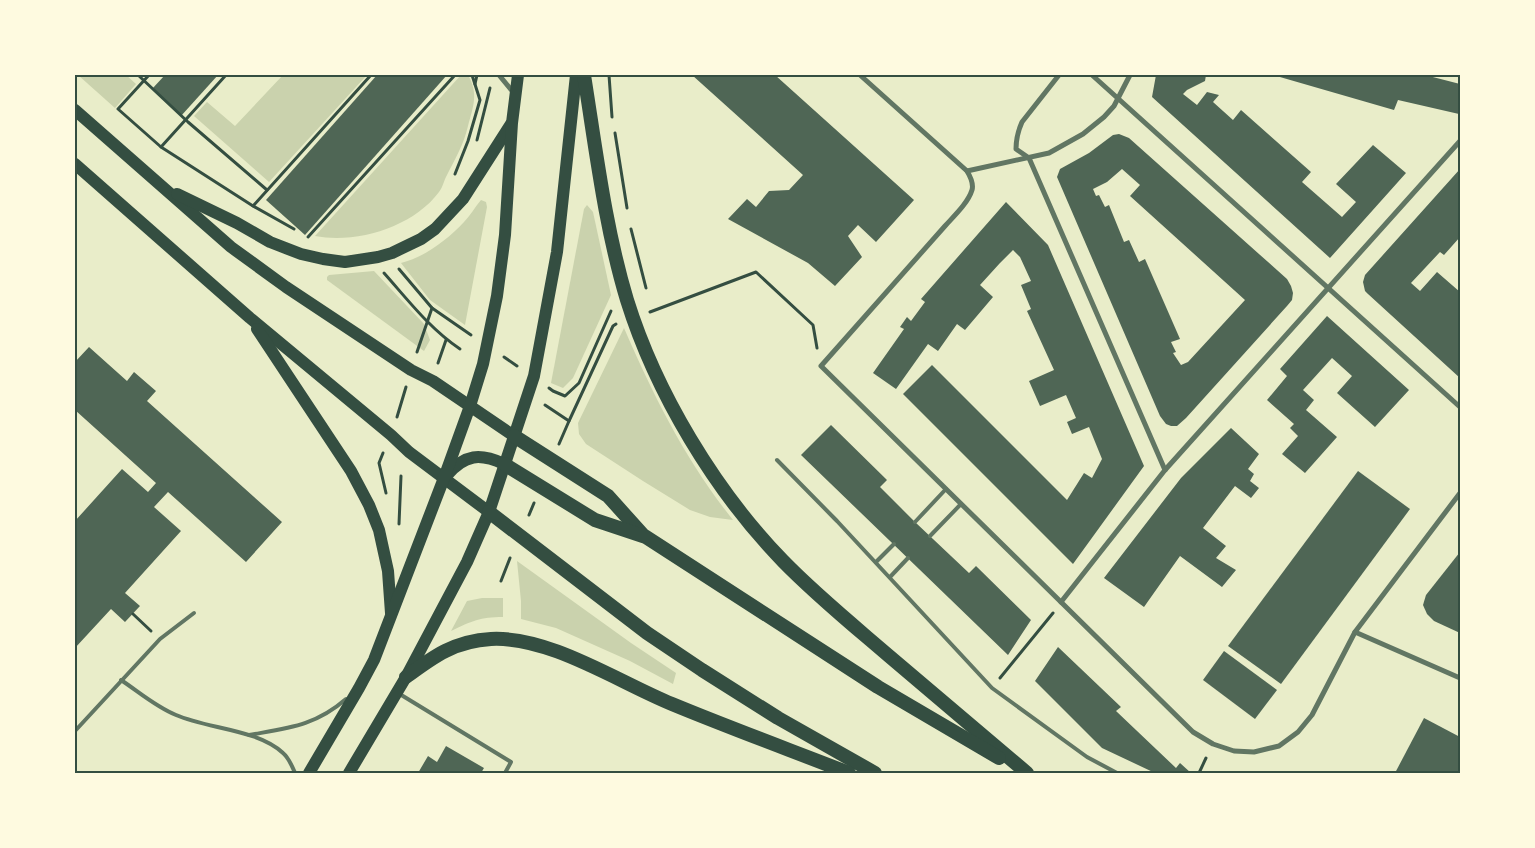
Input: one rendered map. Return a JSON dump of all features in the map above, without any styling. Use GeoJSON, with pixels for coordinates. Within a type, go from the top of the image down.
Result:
{"type":"FeatureCollection","features":[{"type":"Feature","properties":{"kind":"highway"},"geometry":{"type":"LineString","coordinates":[[584,75],[613,242],[627,300],[647,353],[663,388],[701,456],[723,489],[756,531],[783,561],[830,606],[1027,773]]}},
{"type":"Feature","properties":{"kind":"highway"},"geometry":{"type":"LineString","coordinates":[[514,436],[608,496],[646,538]]}},
{"type":"Feature","properties":{"kind":"highway"},"geometry":{"type":"LineString","coordinates":[[504,464],[595,520],[646,538],[878,688],[1027,773]]}},
{"type":"Feature","properties":{"kind":"highway"},"geometry":{"type":"LineString","coordinates":[[489,512],[655,638],[778,718],[875,773]]}},
{"type":"Feature","properties":{"kind":"highway"},"geometry":{"type":"LineString","coordinates":[[406,677],[435,655],[467,643],[490,639],[514,639],[533,643],[577,660],[670,704],[849,773]]}},
{"type":"Feature","properties":{"kind":"main road"},"geometry":{"type":"LineString","coordinates":[[309,773],[374,660],[470,406],[487,346],[497,296],[505,235],[512,122],[518,75]]}},
{"type":"Feature","properties":{"kind":"main road"},"geometry":{"type":"LineString","coordinates":[[349,773],[406,677],[467,562],[489,512],[534,376],[557,252],[576,75]]}},
{"type":"Feature","properties":{"kind":"main road"},"geometry":{"type":"LineString","coordinates":[[75,110],[239,253],[286,287],[411,370],[433,381],[514,436]]}},
{"type":"Feature","properties":{"kind":"main road"},"geometry":{"type":"LineString","coordinates":[[161,186],[237,223],[270,242],[301,254],[345,262],[361,260],[392,253],[421,239],[435,229],[463,199],[512,122]]}},
{"type":"Feature","properties":{"kind":"main road"},"geometry":{"type":"LineString","coordinates":[[75,164],[250,318],[409,452],[489,512]]}},
{"type":"Feature","properties":{"kind":"main road"},"geometry":{"type":"LineString","coordinates":[[250,318],[351,471],[369,505],[379,530],[388,571],[391,618]]}},
{"type":"Feature","properties":{"kind":"main road"},"geometry":{"type":"LineString","coordinates":[[444,478],[462,460],[476,456],[490,458],[504,464]]}},
{"type":"Feature","properties":{"kind":"street"},"geometry":{"type":"LineString","coordinates":[[499,75],[515,95]]}},
{"type":"Feature","properties":{"kind":"street"},"geometry":{"type":"LineString","coordinates":[[860,75],[966,171],[971,179],[972,189],[964,204],[946,226],[820,366],[1193,732],[1213,744],[1234,751],[1254,752],[1280,746],[1298,732],[1312,715],[1355,632],[1460,494]]}},
{"type":"Feature","properties":{"kind":"street"},"geometry":{"type":"LineString","coordinates":[[1059,75],[1022,122],[1018,130],[1016,149],[1029,158],[1165,470]]}},
{"type":"Feature","properties":{"kind":"street"},"geometry":{"type":"LineString","coordinates":[[1092,75],[1460,407]]}},
{"type":"Feature","properties":{"kind":"street"},"geometry":{"type":"LineString","coordinates":[[966,171],[1049,153],[1083,134],[1104,117],[1118,98],[1130,75]]}},
{"type":"Feature","properties":{"kind":"street"},"geometry":{"type":"LineString","coordinates":[[1061,602],[1165,470],[1460,141]]}},
{"type":"Feature","properties":{"kind":"street"},"geometry":{"type":"LineString","coordinates":[[1355,632],[1460,678]]}},
{"type":"Feature","properties":{"kind":"lane"},"geometry":{"type":"LineString","coordinates":[[778,460],[876,562],[992,688],[1087,757],[1117,773]]}},
{"type":"Feature","properties":{"kind":"lane"},"geometry":{"type":"LineString","coordinates":[[915,522],[946,489]]}},
{"type":"Feature","properties":{"kind":"lane"},"geometry":{"type":"LineString","coordinates":[[930,536],[961,504]]}},
{"type":"Feature","properties":{"kind":"lane"},"geometry":{"type":"LineString","coordinates":[[876,562],[894,544]]}},
{"type":"Feature","properties":{"kind":"lane"},"geometry":{"type":"LineString","coordinates":[[890,578],[908,558]]}},
{"type":"Feature","properties":{"kind":"lane"},"geometry":{"type":"LineString","coordinates":[[75,731],[160,639],[194,613]]}},
{"type":"Feature","properties":{"kind":"lane"},"geometry":{"type":"LineString","coordinates":[[121,680],[174,715],[194,722],[249,735],[272,746],[284,754],[295,773]]}},
{"type":"Feature","properties":{"kind":"lane"},"geometry":{"type":"LineString","coordinates":[[249,735],[297,726],[316,720],[332,711],[359,688]]}},
{"type":"Feature","properties":{"kind":"lane"},"geometry":{"type":"LineString","coordinates":[[397,693],[512,762],[505,773]]}},
{"type":"Feature","properties":{"kind":"path"},"geometry":{"type":"LineString","coordinates":[[138,75],[186,120],[267,190]]}},
{"type":"Feature","properties":{"kind":"path"},"geometry":{"type":"LineString","coordinates":[[149,75],[118,109],[160,147],[253,206],[310,238],[455,75]]}},
{"type":"Feature","properties":{"kind":"path"},"geometry":{"type":"LineString","coordinates":[[160,147],[226,75]]}},
{"type":"Feature","properties":{"kind":"path"},"geometry":{"type":"LineString","coordinates":[[253,206],[371,75]]}},
{"type":"Feature","properties":{"kind":"path"},"geometry":{"type":"LineString","coordinates":[[452,182],[468,141],[480,100],[472,75]]}},
{"type":"Feature","properties":{"kind":"path"},"geometry":{"type":"LineString","coordinates":[[476,85],[477,75]]}},
{"type":"Feature","properties":{"kind":"path"},"geometry":{"type":"LineString","coordinates":[[609,75],[612,118]]}},
{"type":"Feature","properties":{"kind":"path"},"geometry":{"type":"LineString","coordinates":[[614,128],[628,212]]}},
{"type":"Feature","properties":{"kind":"path"},"geometry":{"type":"LineString","coordinates":[[369,508],[387,498],[379,462],[391,435],[432,308],[534,376],[553,391],[565,396],[579,383],[613,305],[647,292],[629,221]]}},
{"type":"Feature","properties":{"kind":"path"},"geometry":{"type":"LineString","coordinates":[[382,271],[427,322],[446,340],[460,349]]}},
{"type":"Feature","properties":{"kind":"path"},"geometry":{"type":"LineString","coordinates":[[650,312],[756,272],[813,325],[820,366]]}},
{"type":"Feature","properties":{"kind":"path"},"geometry":{"type":"LineString","coordinates":[[558,448],[568,421],[613,326],[621,323]]}},
{"type":"Feature","properties":{"kind":"path"},"geometry":{"type":"LineString","coordinates":[[438,365],[446,340]]}},
{"type":"Feature","properties":{"kind":"path"},"geometry":{"type":"LineString","coordinates":[[545,405],[568,421]]}},
{"type":"Feature","properties":{"kind":"path"},"geometry":{"type":"LineString","coordinates":[[401,476],[399,524],[406,528]]}},
{"type":"Feature","properties":{"kind":"path"},"geometry":{"type":"LineString","coordinates":[[501,581],[510,558]]}},
{"type":"Feature","properties":{"kind":"path"},"geometry":{"type":"LineString","coordinates":[[992,688],[1061,602]]}},
{"type":"Feature","properties":{"kind":"path"},"geometry":{"type":"LineString","coordinates":[[133,614],[160,639]]}},
{"type":"Feature","properties":{"kind":"green space"},"geometry":{"type":"Polygon","coordinates":[[[78,75],[126,75],[136,84],[115,108],[78,75]]]}},
{"type":"Feature","properties":{"kind":"green space"},"geometry":{"type":"Polygon","coordinates":[[[283,75],[367,75],[269,182],[194,116],[207,102],[235,126],[283,75]]]}},
{"type":"Feature","properties":{"kind":"green space"},"geometry":{"type":"Polygon","coordinates":[[[461,75],[468,75],[473,88],[472,113],[462,145],[439,192],[415,215],[383,230],[366,235],[348,237],[331,238],[315,236],[461,75]]]}},
{"type":"Feature","properties":{"kind":"green space"},"geometry":{"type":"Polygon","coordinates":[[[481,200],[486,202],[487,207],[465,325],[430,300],[401,263],[419,257],[443,241],[466,220],[481,200]]]}},
{"type":"Feature","properties":{"kind":"green space"},"geometry":{"type":"Polygon","coordinates":[[[587,205],[593,212],[611,295],[573,378],[563,388],[551,383],[584,209],[587,205]]]}},
{"type":"Feature","properties":{"kind":"green space"},"geometry":{"type":"Polygon","coordinates":[[[374,271],[424,324],[430,340],[424,351],[327,280],[329,275],[374,271]]]}},
{"type":"Feature","properties":{"kind":"green space"},"geometry":{"type":"Polygon","coordinates":[[[624,328],[672,428],[700,475],[733,520],[710,517],[690,510],[586,444],[579,434],[578,423],[624,328]]]}},
{"type":"Feature","properties":{"kind":"green space"},"geometry":{"type":"Polygon","coordinates":[[[517,561],[676,673],[673,684],[630,661],[556,628],[521,619],[517,561]]]}},
{"type":"Feature","properties":{"kind":"green space"},"geometry":{"type":"Polygon","coordinates":[[[482,598],[503,598],[503,617],[476,620],[451,631],[467,601],[482,598]]]}},
{"type":"Feature","properties":{"kind":"building"},"geometry":{"type":"Polygon","coordinates":[[[165,75],[218,75],[181,116],[152,89],[165,75]]]}},
{"type":"Feature","properties":{"kind":"building"},"geometry":{"type":"Polygon","coordinates":[[[377,75],[447,75],[305,235],[266,200],[377,75]]]}},
{"type":"Feature","properties":{"kind":"building"},"geometry":{"type":"Polygon","coordinates":[[[692,75],[775,75],[914,200],[876,242],[858,225],[848,236],[862,257],[835,286],[808,263],[728,219],[747,199],[756,207],[769,191],[789,190],[803,175],[692,75]]]}},
{"type":"Feature","properties":{"kind":"building"},"geometry":{"type":"Polygon","coordinates":[[[1156,75],[1206,75],[1205,81],[1183,94],[1197,105],[1207,92],[1219,95],[1213,102],[1233,120],[1241,110],[1311,172],[1302,182],[1342,217],[1356,202],[1336,184],[1373,145],[1406,173],[1330,258],[1152,97],[1156,75]]]}},
{"type":"Feature","properties":{"kind":"building"},"geometry":{"type":"Polygon","coordinates":[[[1273,75],[1425,75],[1460,84],[1460,113],[1398,100],[1394,110],[1273,75]]]}},
{"type":"Feature","properties":{"kind":"building"},"geometry":{"type":"Polygon","coordinates":[[[1119,134],[1129,138],[1287,279],[1293,293],[1292,300],[1287,306],[1177,426],[1166,424],[1160,416],[1057,177],[1060,169],[1089,153],[1113,135],[1119,134]],[[1122,169],[1107,182],[1093,189],[1096,196],[1099,195],[1105,207],[1109,205],[1124,242],[1129,240],[1139,262],[1145,259],[1180,339],[1171,342],[1176,352],[1173,353],[1181,365],[1188,362],[1245,300],[1130,196],[1140,185],[1122,169]]]}},
{"type":"Feature","properties":{"kind":"building"},"geometry":{"type":"Polygon","coordinates":[[[1460,169],[1460,237],[1444,255],[1440,252],[1411,283],[1420,291],[1437,272],[1460,292],[1460,378],[1368,294],[1365,291],[1363,282],[1365,275],[1460,169]]]}},
{"type":"Feature","properties":{"kind":"building"},"geometry":{"type":"Polygon","coordinates":[[[1006,202],[1048,245],[1144,466],[1073,564],[903,394],[932,365],[1067,500],[1084,473],[1092,478],[1102,459],[1089,427],[1072,434],[1067,422],[1076,418],[1066,395],[1040,406],[1029,381],[1054,370],[1027,311],[1031,309],[1021,285],[1031,281],[1020,257],[1013,250],[980,285],[993,297],[965,330],[957,324],[938,351],[928,344],[896,389],[873,373],[904,329],[900,327],[907,317],[911,321],[925,302],[921,299],[1006,202]]]}},
{"type":"Feature","properties":{"kind":"building"},"geometry":{"type":"Polygon","coordinates":[[[1327,316],[1409,390],[1375,427],[1337,393],[1352,376],[1332,358],[1303,390],[1314,400],[1306,410],[1337,437],[1305,473],[1282,454],[1298,436],[1290,428],[1294,424],[1267,400],[1287,376],[1280,369],[1327,316]]]}},
{"type":"Feature","properties":{"kind":"building"},"geometry":{"type":"Polygon","coordinates":[[[89,347],[127,381],[134,372],[156,391],[147,401],[282,522],[246,562],[168,492],[154,507],[181,531],[125,593],[140,606],[125,622],[111,609],[75,648],[75,521],[122,469],[148,492],[156,483],[75,410],[75,362],[89,347]]]}},
{"type":"Feature","properties":{"kind":"building"},"geometry":{"type":"Polygon","coordinates":[[[831,425],[887,480],[880,487],[915,522],[969,573],[976,566],[1031,620],[1008,655],[801,455],[831,425]]]}},
{"type":"Feature","properties":{"kind":"building"},"geometry":{"type":"Polygon","coordinates":[[[1231,428],[1259,454],[1248,469],[1254,474],[1250,481],[1259,488],[1251,498],[1235,486],[1203,528],[1226,546],[1216,558],[1236,570],[1222,587],[1180,556],[1144,607],[1104,578],[1181,478],[1231,428]]]}},
{"type":"Feature","properties":{"kind":"building"},"geometry":{"type":"Polygon","coordinates":[[[1358,471],[1410,509],[1281,684],[1228,646],[1358,471]]]}},
{"type":"Feature","properties":{"kind":"building"},"geometry":{"type":"Polygon","coordinates":[[[1460,552],[1460,633],[1434,621],[1427,614],[1423,605],[1426,595],[1460,552]]]}},
{"type":"Feature","properties":{"kind":"building"},"geometry":{"type":"Polygon","coordinates":[[[1058,647],[1121,707],[1116,711],[1176,768],[1180,763],[1191,773],[1155,773],[1102,748],[1035,681],[1058,647]]]}},
{"type":"Feature","properties":{"kind":"building"},"geometry":{"type":"Polygon","coordinates":[[[1224,651],[1277,690],[1255,719],[1203,680],[1224,651]]]}},
{"type":"Feature","properties":{"kind":"building"},"geometry":{"type":"Polygon","coordinates":[[[1424,718],[1460,737],[1460,773],[1395,773],[1424,718]]]}},
{"type":"Feature","properties":{"kind":"building"},"geometry":{"type":"Polygon","coordinates":[[[446,746],[484,768],[481,773],[418,773],[428,756],[437,762],[446,746]]]}}]}
